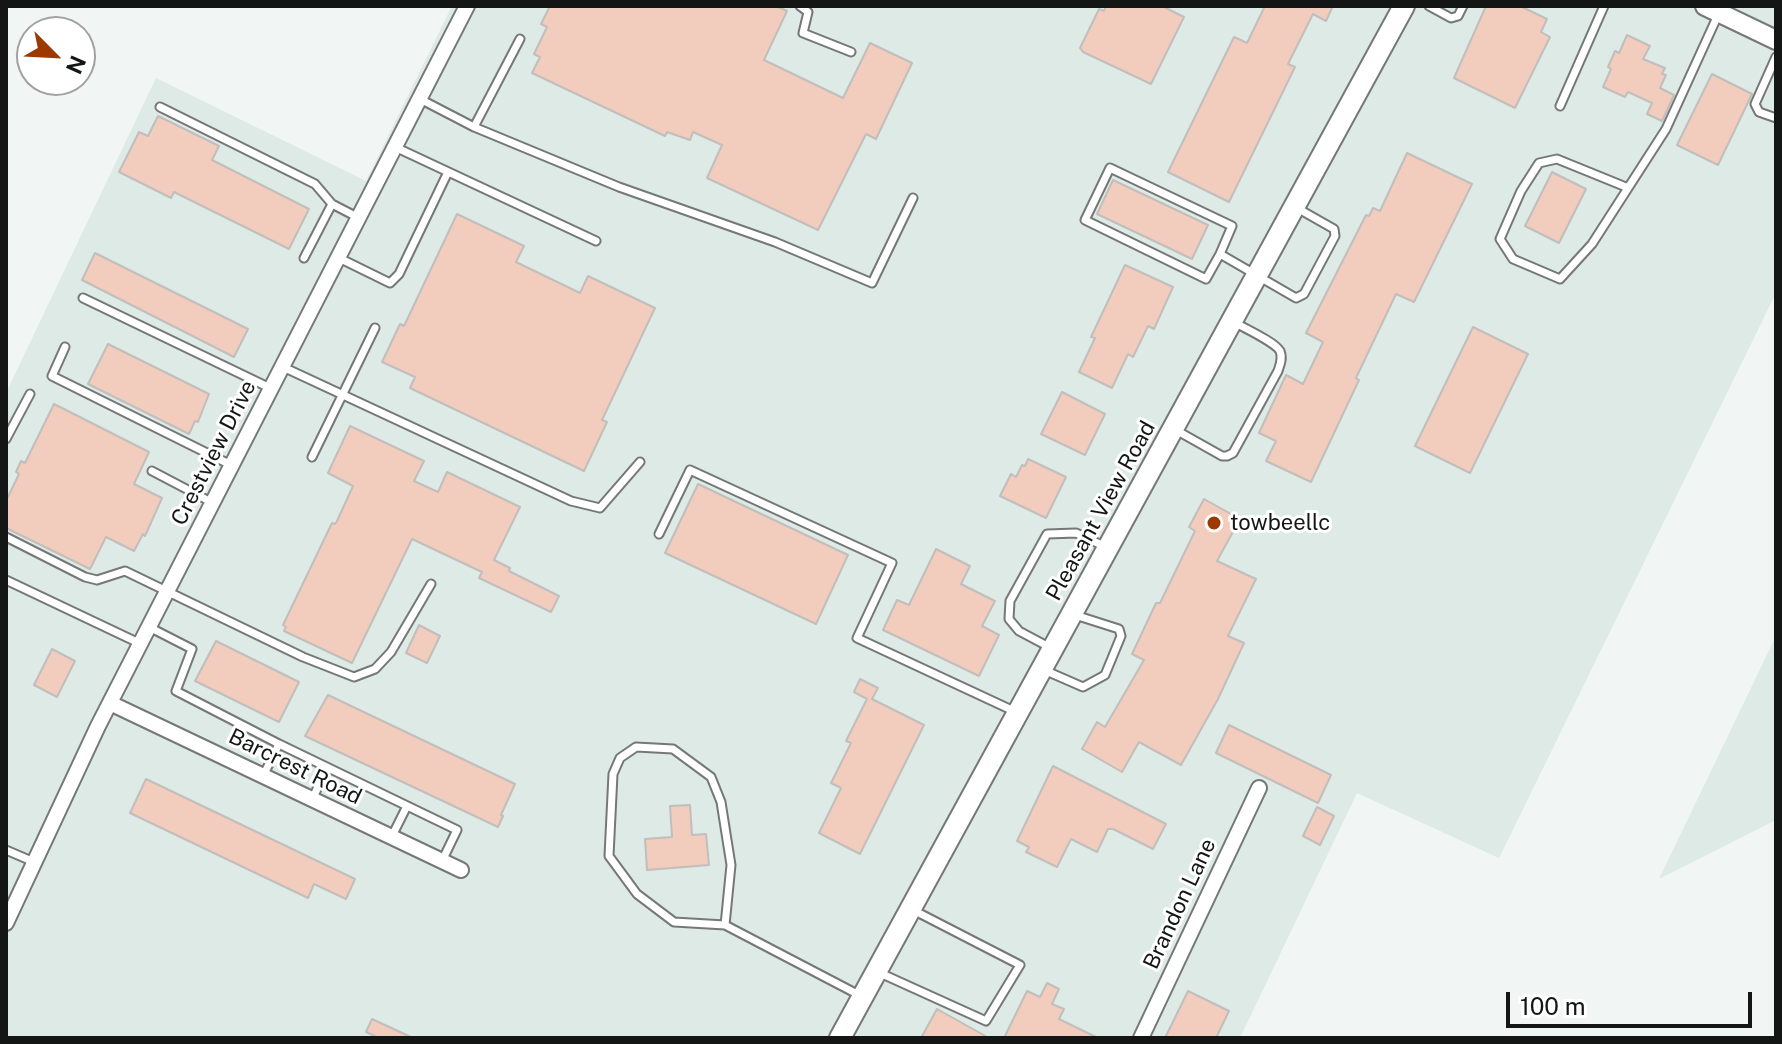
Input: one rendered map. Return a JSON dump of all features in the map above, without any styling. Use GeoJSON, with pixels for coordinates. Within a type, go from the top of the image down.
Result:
{"type":"FeatureCollection","features":[{"type":"Feature","properties":{"kind":"main road","name":"Pleasant View Road"},"geometry":{"type":"LineString","coordinates":[[840,1038],[1404,6]]}},
{"type":"Feature","properties":{"kind":"street","name":"Crestview Drive"},"geometry":{"type":"LineString","coordinates":[[6,923],[110,703],[467,6]]}},
{"type":"Feature","properties":{"kind":"street"},"geometry":{"type":"LineString","coordinates":[[1712,9],[1776,40]]}},
{"type":"Feature","properties":{"kind":"street","name":"Barcrest Road"},"geometry":{"type":"LineString","coordinates":[[110,703],[461,870]]}},
{"type":"Feature","properties":{"kind":"street","name":"Brandon Lane"},"geometry":{"type":"LineString","coordinates":[[1141,1038],[1259,788]]}},
{"type":"Feature","properties":{"kind":"lane"},"geometry":{"type":"LineString","coordinates":[[800,6],[808,12],[803,33],[851,52]]}},
{"type":"Feature","properties":{"kind":"lane"},"geometry":{"type":"LineString","coordinates":[[1429,6],[1451,18],[1458,16],[1463,6]]}},
{"type":"Feature","properties":{"kind":"lane"},"geometry":{"type":"LineString","coordinates":[[1560,106],[1604,6]]}},
{"type":"Feature","properties":{"kind":"lane"},"geometry":{"type":"LineString","coordinates":[[1626,187],[1557,159],[1539,163],[1521,191],[1500,239],[1513,259],[1560,279],[1592,244],[1666,129],[1712,9]]}},
{"type":"Feature","properties":{"kind":"lane"},"geometry":{"type":"LineString","coordinates":[[474,127],[520,39]]}},
{"type":"Feature","properties":{"kind":"lane"},"geometry":{"type":"LineString","coordinates":[[1776,57],[1755,104],[1759,112],[1776,118]]}},
{"type":"Feature","properties":{"kind":"lane"},"geometry":{"type":"LineString","coordinates":[[420,99],[474,127],[619,187],[775,242],[872,283],[913,198]]}},
{"type":"Feature","properties":{"kind":"lane"},"geometry":{"type":"LineString","coordinates":[[160,107],[315,184],[332,204],[359,218]]}},
{"type":"Feature","properties":{"kind":"lane"},"geometry":{"type":"LineString","coordinates":[[395,147],[596,241]]}},
{"type":"Feature","properties":{"kind":"lane"},"geometry":{"type":"LineString","coordinates":[[1110,168],[1232,226],[1220,254],[1206,279],[1085,220],[1110,168]]}},
{"type":"Feature","properties":{"kind":"lane"},"geometry":{"type":"LineString","coordinates":[[339,258],[390,283],[399,274],[448,172]]}},
{"type":"Feature","properties":{"kind":"lane"},"geometry":{"type":"LineString","coordinates":[[304,258],[332,204]]}},
{"type":"Feature","properties":{"kind":"lane"},"geometry":{"type":"LineString","coordinates":[[1220,254],[1296,298],[1304,294],[1335,236],[1334,229],[1294,207]]}},
{"type":"Feature","properties":{"kind":"lane"},"geometry":{"type":"LineString","coordinates":[[83,298],[272,389]]}},
{"type":"Feature","properties":{"kind":"lane"},"geometry":{"type":"LineString","coordinates":[[1173,429],[1213,452],[1227,456],[1233,453],[1278,371],[1281,353],[1232,320]]}},
{"type":"Feature","properties":{"kind":"lane"},"geometry":{"type":"LineString","coordinates":[[312,457],[375,328]]}},
{"type":"Feature","properties":{"kind":"lane"},"geometry":{"type":"LineString","coordinates":[[65,347],[52,376],[231,465]]}},
{"type":"Feature","properties":{"kind":"lane"},"geometry":{"type":"LineString","coordinates":[[283,367],[571,501],[600,508],[640,462]]}},
{"type":"Feature","properties":{"kind":"lane"},"geometry":{"type":"LineString","coordinates":[[6,439],[30,394]]}},
{"type":"Feature","properties":{"kind":"lane"},"geometry":{"type":"LineString","coordinates":[[659,534],[690,470],[892,563],[857,638],[1018,713]]}},
{"type":"Feature","properties":{"kind":"lane"},"geometry":{"type":"LineString","coordinates":[[152,471],[213,503]]}},
{"type":"Feature","properties":{"kind":"lane"},"geometry":{"type":"LineString","coordinates":[[1053,649],[1019,631],[1009,619],[1010,601],[1047,534],[1076,533],[1108,548]]}},
{"type":"Feature","properties":{"kind":"lane"},"geometry":{"type":"LineString","coordinates":[[6,537],[85,577],[97,580],[125,571],[303,657],[354,677],[375,669],[391,652],[431,584]]}},
{"type":"Feature","properties":{"kind":"lane"},"geometry":{"type":"LineString","coordinates":[[6,580],[141,644]]}},
{"type":"Feature","properties":{"kind":"lane"},"geometry":{"type":"LineString","coordinates":[[1042,669],[1083,687],[1105,675],[1121,636],[1119,629],[1072,614]]}},
{"type":"Feature","properties":{"kind":"lane"},"geometry":{"type":"LineString","coordinates":[[149,627],[192,649],[176,691],[457,830],[442,861]]}},
{"type":"Feature","properties":{"kind":"lane"},"geometry":{"type":"LineString","coordinates":[[263,776],[279,744]]}},
{"type":"Feature","properties":{"kind":"lane"},"geometry":{"type":"LineString","coordinates":[[725,925],[731,865],[721,802],[711,777],[673,749],[636,747],[620,758],[613,774],[609,856],[637,894],[674,922],[725,925],[863,997]]}},
{"type":"Feature","properties":{"kind":"lane"},"geometry":{"type":"LineString","coordinates":[[312,800],[327,767]]}},
{"type":"Feature","properties":{"kind":"lane"},"geometry":{"type":"LineString","coordinates":[[391,837],[407,806]]}},
{"type":"Feature","properties":{"kind":"lane"},"geometry":{"type":"LineString","coordinates":[[6,850],[34,862]]}},
{"type":"Feature","properties":{"kind":"lane"},"geometry":{"type":"LineString","coordinates":[[877,971],[986,1021],[1020,965],[911,909]]}},
{"type":"Feature","properties":{"kind":"shaded area"},"geometry":{"type":"Polygon","coordinates":[[[452,6],[1776,6],[1776,293],[1499,858],[1357,793],[1240,1038],[6,1038],[6,393],[156,78],[366,181],[452,6]]]}},
{"type":"Feature","properties":{"kind":"shaded area"},"geometry":{"type":"Polygon","coordinates":[[[1776,636],[1776,820],[1659,879],[1776,636]]]}},
{"type":"Feature","properties":{"kind":"building"},"geometry":{"type":"Polygon","coordinates":[[[550,6],[776,6],[787,11],[764,60],[843,98],[870,43],[912,63],[876,139],[866,134],[818,230],[707,178],[722,145],[693,132],[690,140],[667,132],[665,136],[532,73],[540,57],[534,54],[547,27],[541,24],[550,6]]]}},
{"type":"Feature","properties":{"kind":"building"},"geometry":{"type":"Polygon","coordinates":[[[1106,6],[1162,6],[1184,17],[1151,84],[1080,48],[1099,9],[1104,11],[1106,6]]]}},
{"type":"Feature","properties":{"kind":"building"},"geometry":{"type":"Polygon","coordinates":[[[1265,6],[1333,6],[1326,21],[1313,14],[1288,64],[1295,67],[1229,202],[1168,172],[1234,37],[1247,43],[1265,6]]]}},
{"type":"Feature","properties":{"kind":"building"},"geometry":{"type":"Polygon","coordinates":[[[1486,6],[1520,6],[1547,19],[1541,32],[1550,37],[1515,108],[1454,78],[1486,6]]]}},
{"type":"Feature","properties":{"kind":"building"},"geometry":{"type":"Polygon","coordinates":[[[1627,35],[1650,46],[1643,59],[1665,68],[1662,74],[1666,75],[1660,88],[1674,95],[1662,121],[1647,114],[1652,103],[1628,92],[1625,97],[1603,87],[1615,51],[1619,53],[1627,35]]]}},
{"type":"Feature","properties":{"kind":"building"},"geometry":{"type":"Polygon","coordinates":[[[1712,74],[1752,94],[1718,165],[1677,145],[1712,74]]]}},
{"type":"Feature","properties":{"kind":"building"},"geometry":{"type":"Polygon","coordinates":[[[158,116],[219,146],[212,160],[309,209],[289,249],[174,192],[171,198],[119,172],[139,132],[148,136],[158,116]]]}},
{"type":"Feature","properties":{"kind":"building"},"geometry":{"type":"Polygon","coordinates":[[[1407,153],[1472,184],[1414,302],[1396,294],[1311,482],[1266,461],[1276,441],[1259,433],[1286,375],[1303,384],[1323,342],[1306,333],[1366,215],[1369,216],[1373,208],[1380,211],[1407,153]]]}},
{"type":"Feature","properties":{"kind":"building"},"geometry":{"type":"Polygon","coordinates":[[[1552,172],[1586,189],[1559,243],[1525,226],[1552,172]]]}},
{"type":"Feature","properties":{"kind":"building"},"geometry":{"type":"Polygon","coordinates":[[[1113,180],[1208,225],[1192,259],[1097,214],[1113,180]]]}},
{"type":"Feature","properties":{"kind":"building"},"geometry":{"type":"Polygon","coordinates":[[[457,214],[524,246],[516,262],[580,293],[588,276],[655,308],[602,420],[607,422],[584,471],[410,388],[415,377],[382,362],[400,324],[404,326],[457,214]]]}},
{"type":"Feature","properties":{"kind":"building"},"geometry":{"type":"Polygon","coordinates":[[[95,253],[248,329],[234,357],[82,280],[95,253]]]}},
{"type":"Feature","properties":{"kind":"building"},"geometry":{"type":"Polygon","coordinates":[[[1125,265],[1173,287],[1154,329],[1148,326],[1133,357],[1128,354],[1112,388],[1079,372],[1095,338],[1091,337],[1125,265]]]}},
{"type":"Feature","properties":{"kind":"building"},"geometry":{"type":"Polygon","coordinates":[[[1473,327],[1528,354],[1470,473],[1415,446],[1473,327]]]}},
{"type":"Feature","properties":{"kind":"building"},"geometry":{"type":"Polygon","coordinates":[[[108,344],[209,394],[198,422],[195,421],[189,434],[88,384],[108,344]]]}},
{"type":"Feature","properties":{"kind":"building"},"geometry":{"type":"Polygon","coordinates":[[[1062,392],[1105,414],[1085,455],[1041,434],[1062,392]]]}},
{"type":"Feature","properties":{"kind":"building"},"geometry":{"type":"Polygon","coordinates":[[[54,404],[149,452],[134,484],[162,498],[145,536],[143,534],[134,551],[106,537],[90,569],[6,528],[6,501],[19,474],[16,472],[21,461],[25,463],[54,404]]]}},
{"type":"Feature","properties":{"kind":"building"},"geometry":{"type":"Polygon","coordinates":[[[350,426],[424,461],[414,481],[438,492],[447,472],[520,507],[494,560],[559,596],[551,612],[479,578],[482,572],[412,539],[352,663],[284,631],[286,627],[283,625],[353,486],[328,473],[350,426]]]}},
{"type":"Feature","properties":{"kind":"building"},"geometry":{"type":"Polygon","coordinates":[[[1028,459],[1066,477],[1046,518],[1000,496],[1011,474],[1016,477],[1028,459]]]}},
{"type":"Feature","properties":{"kind":"building"},"geometry":{"type":"Polygon","coordinates":[[[698,484],[848,555],[816,624],[665,553],[698,484]]]}},
{"type":"Feature","properties":{"kind":"building"},"geometry":{"type":"Polygon","coordinates":[[[1204,499],[1240,519],[1217,561],[1256,579],[1228,636],[1244,643],[1218,699],[1181,765],[1139,742],[1122,772],[1082,749],[1097,722],[1105,727],[1144,660],[1132,654],[1195,531],[1189,527],[1204,499]]]}},
{"type":"Feature","properties":{"kind":"building"},"geometry":{"type":"Polygon","coordinates":[[[936,549],[970,566],[961,584],[995,601],[982,626],[999,635],[979,676],[883,630],[897,600],[909,605],[936,549]]]}},
{"type":"Feature","properties":{"kind":"building"},"geometry":{"type":"Polygon","coordinates":[[[419,625],[440,636],[427,663],[406,653],[419,625]]]}},
{"type":"Feature","properties":{"kind":"building"},"geometry":{"type":"Polygon","coordinates":[[[216,641],[299,682],[279,722],[195,681],[216,641]]]}},
{"type":"Feature","properties":{"kind":"building"},"geometry":{"type":"Polygon","coordinates":[[[52,649],[75,661],[57,697],[34,685],[52,649]]]}},
{"type":"Feature","properties":{"kind":"building"},"geometry":{"type":"Polygon","coordinates":[[[860,679],[878,688],[872,699],[924,725],[860,854],[819,833],[841,788],[831,783],[851,743],[846,741],[867,699],[854,692],[860,679]]]}},
{"type":"Feature","properties":{"kind":"building"},"geometry":{"type":"Polygon","coordinates":[[[328,695],[515,784],[498,827],[305,736],[328,695]]]}},
{"type":"Feature","properties":{"kind":"building"},"geometry":{"type":"Polygon","coordinates":[[[1229,725],[1331,775],[1318,803],[1216,753],[1229,725]]]}},
{"type":"Feature","properties":{"kind":"building"},"geometry":{"type":"Polygon","coordinates":[[[1053,766],[1166,824],[1153,849],[1108,829],[1097,852],[1071,839],[1057,867],[1026,852],[1029,847],[1017,841],[1053,766]]]}},
{"type":"Feature","properties":{"kind":"building"},"geometry":{"type":"Polygon","coordinates":[[[146,779],[355,879],[346,899],[314,884],[308,898],[130,813],[146,779]]]}},
{"type":"Feature","properties":{"kind":"building"},"geometry":{"type":"Polygon","coordinates":[[[690,805],[692,835],[706,834],[709,865],[647,870],[645,839],[672,837],[670,806],[690,805]]]}},
{"type":"Feature","properties":{"kind":"building"},"geometry":{"type":"Polygon","coordinates":[[[1317,807],[1334,816],[1320,845],[1303,836],[1317,807]]]}},
{"type":"Feature","properties":{"kind":"building"},"geometry":{"type":"Polygon","coordinates":[[[1047,983],[1059,989],[1052,1004],[1064,1009],[1059,1019],[1098,1038],[1004,1038],[1027,991],[1040,997],[1047,983]]]}},
{"type":"Feature","properties":{"kind":"building"},"geometry":{"type":"Polygon","coordinates":[[[1188,991],[1229,1011],[1216,1038],[1165,1038],[1188,991]]]}},
{"type":"Feature","properties":{"kind":"building"},"geometry":{"type":"Polygon","coordinates":[[[937,1009],[989,1038],[921,1038],[937,1009]]]}},
{"type":"Feature","properties":{"kind":"building"},"geometry":{"type":"Polygon","coordinates":[[[372,1019],[413,1038],[379,1038],[366,1032],[372,1019]]]}},
{"type":"Feature","properties":{"kind":"place","name":"towbeellc"},"geometry":{"type":"Point","coordinates":[1214,523]}}]}
